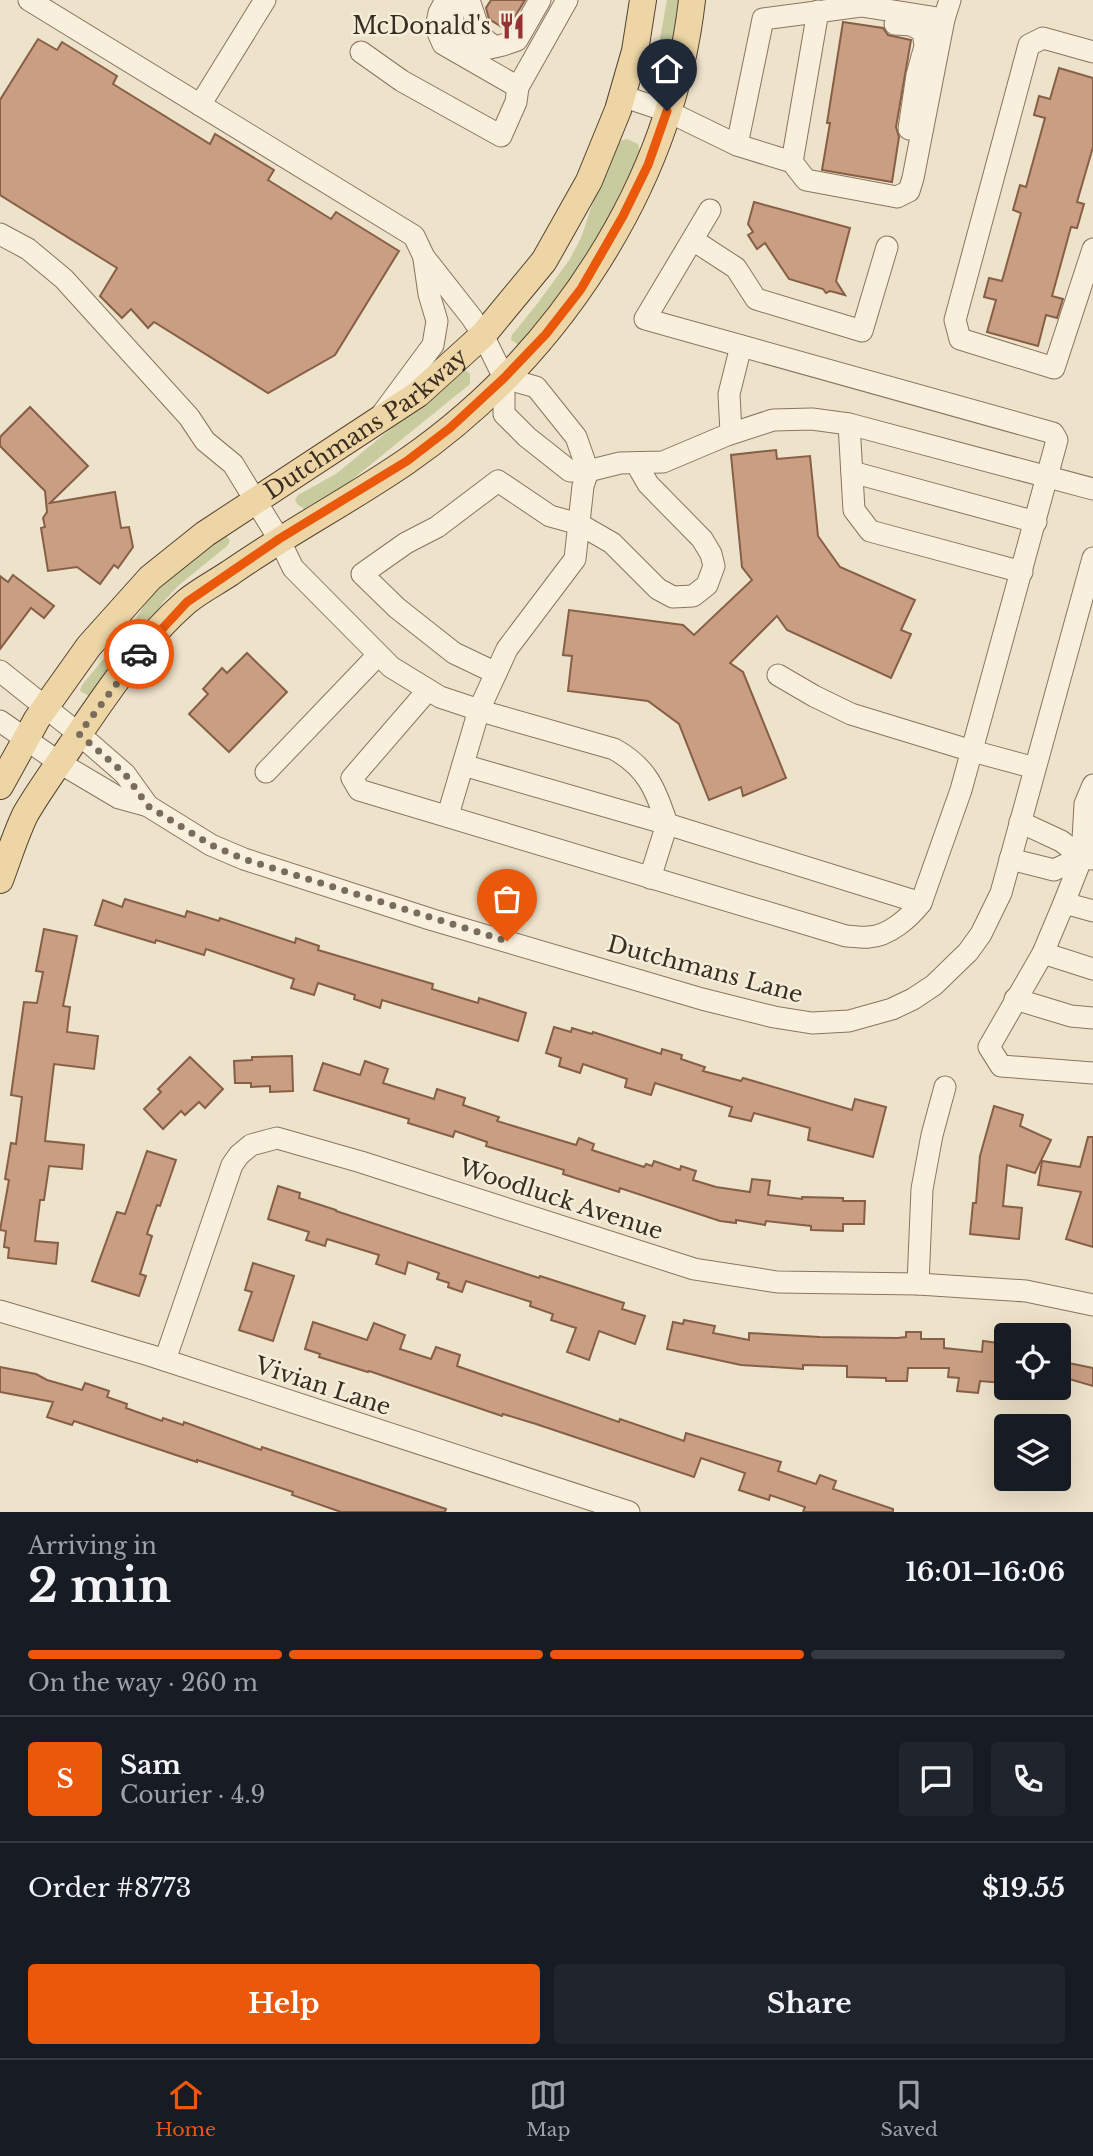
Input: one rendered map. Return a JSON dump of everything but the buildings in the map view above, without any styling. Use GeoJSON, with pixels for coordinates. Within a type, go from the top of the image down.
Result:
{"type":"FeatureCollection","features":[{"type":"Feature","properties":{"kind":"main road","name":"Dutchmans Parkway"},"geometry":{"type":"LineString","coordinates":[[0,786],[46,706],[89,646],[150,578],[205,534],[418,394],[483,335],[544,261],[589,181],[622,96],[635,51],[643,0]]}},
{"type":"Feature","properties":{"kind":"main road","name":"Dutchmans Parkway"},"geometry":{"type":"LineString","coordinates":[[0,880],[26,815],[79,734],[118,678],[187,602],[279,539],[407,461],[450,428],[546,334],[581,289],[623,216],[648,165],[688,37],[692,0]]}},
{"type":"Feature","properties":{"kind":"street"},"geometry":{"type":"LineString","coordinates":[[29,0],[414,236],[424,257],[483,335],[504,378],[504,414],[527,437],[570,471],[588,471],[620,463],[663,462],[731,433],[773,420],[812,419],[849,424],[1093,489]]}},
{"type":"Feature","properties":{"kind":"street"},"geometry":{"type":"LineString","coordinates":[[200,105],[265,0]]}},
{"type":"Feature","properties":{"kind":"street"},"geometry":{"type":"LineString","coordinates":[[446,0],[439,13],[436,28],[443,44],[518,88]]}},
{"type":"Feature","properties":{"kind":"street"},"geometry":{"type":"LineString","coordinates":[[459,0],[452,20],[455,35],[466,44],[479,49],[517,40],[540,0]]}},
{"type":"Feature","properties":{"kind":"street"},"geometry":{"type":"LineString","coordinates":[[469,0],[481,36],[493,46]]}},
{"type":"Feature","properties":{"kind":"street"},"geometry":{"type":"LineString","coordinates":[[361,52],[402,81],[501,136],[516,102],[518,88],[567,0]]}},
{"type":"Feature","properties":{"kind":"street"},"geometry":{"type":"LineString","coordinates":[[622,96],[667,111],[737,145],[792,162],[806,180],[897,197],[909,191],[913,178],[947,10],[860,6],[763,19],[737,145]]}},
{"type":"Feature","properties":{"kind":"street"},"geometry":{"type":"LineString","coordinates":[[845,8],[853,19],[911,25],[923,32],[925,46],[917,75],[904,159],[913,178]]}},
{"type":"Feature","properties":{"kind":"street"},"geometry":{"type":"LineString","coordinates":[[792,162],[818,11]]}},
{"type":"Feature","properties":{"kind":"street"},"geometry":{"type":"LineString","coordinates":[[1091,260],[1054,368],[960,340],[955,320],[1029,45],[1043,38],[1093,52]]}},
{"type":"Feature","properties":{"kind":"street"},"geometry":{"type":"LineString","coordinates":[[428,690],[352,778],[359,790],[846,936],[870,938],[892,929],[913,914],[921,903],[961,790],[1057,440],[1053,433],[645,319],[710,210]]}},
{"type":"Feature","properties":{"kind":"street"},"geometry":{"type":"LineString","coordinates":[[0,234],[29,249],[64,279],[189,417],[205,441],[233,464],[279,539],[293,568],[391,667],[440,697],[614,749],[626,755],[641,769],[656,789],[667,824],[650,878]]}},
{"type":"Feature","properties":{"kind":"street"},"geometry":{"type":"LineString","coordinates":[[693,240],[736,268],[756,299],[862,331],[887,247]]}},
{"type":"Feature","properties":{"kind":"street"},"geometry":{"type":"LineString","coordinates":[[375,423],[433,345],[437,321],[429,294],[424,257]]}},
{"type":"Feature","properties":{"kind":"street"},"geometry":{"type":"LineString","coordinates":[[731,433],[729,394],[741,346]]}},
{"type":"Feature","properties":{"kind":"street"},"geometry":{"type":"LineString","coordinates":[[448,815],[478,710],[507,649],[575,559],[583,486],[588,471],[576,437],[536,387],[504,378]]}},
{"type":"Feature","properties":{"kind":"street"},"geometry":{"type":"LineString","coordinates":[[849,424],[854,510],[870,531],[1022,572]]}},
{"type":"Feature","properties":{"kind":"street"},"geometry":{"type":"LineString","coordinates":[[496,673],[454,653],[397,608],[362,574],[406,543],[437,527],[498,481],[550,516],[579,524],[612,543],[658,589],[673,597],[693,596],[707,585],[714,566],[711,554],[702,539],[648,484],[636,463]]}},
{"type":"Feature","properties":{"kind":"street"},"geometry":{"type":"LineString","coordinates":[[852,472],[1036,522]]}},
{"type":"Feature","properties":{"kind":"street","name":"Dutchmans Lane"},"geometry":{"type":"LineString","coordinates":[[0,721],[60,763],[119,798],[148,806],[211,845],[282,873],[702,999],[811,1023],[849,1021],[892,1009],[934,985],[952,970],[981,934],[1000,893],[1093,558]]}},
{"type":"Feature","properties":{"kind":"street"},"geometry":{"type":"LineString","coordinates":[[265,772],[378,655]]}},
{"type":"Feature","properties":{"kind":"street","name":"Dutchmans Lane"},"geometry":{"type":"LineString","coordinates":[[0,671],[46,706],[125,774],[148,806]]}},
{"type":"Feature","properties":{"kind":"street"},"geometry":{"type":"LineString","coordinates":[[778,675],[851,714],[1035,768]]}},
{"type":"Feature","properties":{"kind":"street"},"geometry":{"type":"LineString","coordinates":[[463,765],[667,824],[921,903]]}},
{"type":"Feature","properties":{"kind":"street"},"geometry":{"type":"LineString","coordinates":[[1090,798],[1087,859],[1064,903],[1044,953],[989,1048],[1002,1066],[1093,1073]]}},
{"type":"Feature","properties":{"kind":"street"},"geometry":{"type":"LineString","coordinates":[[1020,822],[1061,841],[1087,859]]}},
{"type":"Feature","properties":{"kind":"street"},"geometry":{"type":"LineString","coordinates":[[1010,859],[1054,870],[1087,859]]}},
{"type":"Feature","properties":{"kind":"street"},"geometry":{"type":"LineString","coordinates":[[1064,903],[1093,911]]}},
{"type":"Feature","properties":{"kind":"street"},"geometry":{"type":"LineString","coordinates":[[1044,953],[1093,969]]}},
{"type":"Feature","properties":{"kind":"street"},"geometry":{"type":"LineString","coordinates":[[1015,999],[1071,1016],[1093,1018]]}},
{"type":"Feature","properties":{"kind":"street"},"geometry":{"type":"LineString","coordinates":[[918,1284],[922,1189],[932,1135],[945,1087]]}},
{"type":"Feature","properties":{"kind":"street","name":"Woodluck Avenue"},"geometry":{"type":"LineString","coordinates":[[165,1360],[232,1165],[239,1154],[251,1145],[277,1138],[361,1162],[694,1269],[776,1282],[918,1284],[1026,1291],[1093,1305]]}},
{"type":"Feature","properties":{"kind":"street","name":"Vivian Lane"},"geometry":{"type":"LineString","coordinates":[[0,1311],[165,1360],[629,1512]]}},
{"type":"Feature","properties":{"kind":"green space"},"geometry":{"type":"Polygon","coordinates":[[[667,0],[680,0],[669,66],[661,71],[655,65],[667,0]]]}},
{"type":"Feature","properties":{"kind":"green space"},"geometry":{"type":"Polygon","coordinates":[[[627,139],[638,144],[640,152],[600,234],[569,286],[519,345],[511,340],[512,335],[570,259],[581,238],[598,187],[616,146],[627,139]]]}},
{"type":"Feature","properties":{"kind":"green space"},"geometry":{"type":"Polygon","coordinates":[[[461,371],[470,374],[470,384],[343,487],[304,509],[297,504],[295,500],[298,495],[336,474],[461,371]]]}},
{"type":"Feature","properties":{"kind":"green space"},"geometry":{"type":"Polygon","coordinates":[[[225,534],[230,541],[227,546],[179,585],[163,602],[149,626],[89,696],[80,691],[82,685],[130,627],[156,588],[225,534]]]}},
{"type":"Feature","properties":{"kind":"way so far"},"geometry":{"type":"LineString","coordinates":[[139,654],[118,678],[79,734],[125,774],[148,806],[211,845],[244,859],[507,941]]}},
{"type":"Feature","properties":{"kind":"place","name":"McDonald's"},"geometry":{"type":"Point","coordinates":[512,26]}},
{"type":"Feature","properties":{"kind":"route"},"geometry":{"type":"LineString","coordinates":[[139,654],[187,602],[279,539],[407,461],[450,428],[504,378],[546,334],[581,289],[623,216],[648,165],[667,111]]}}]}
